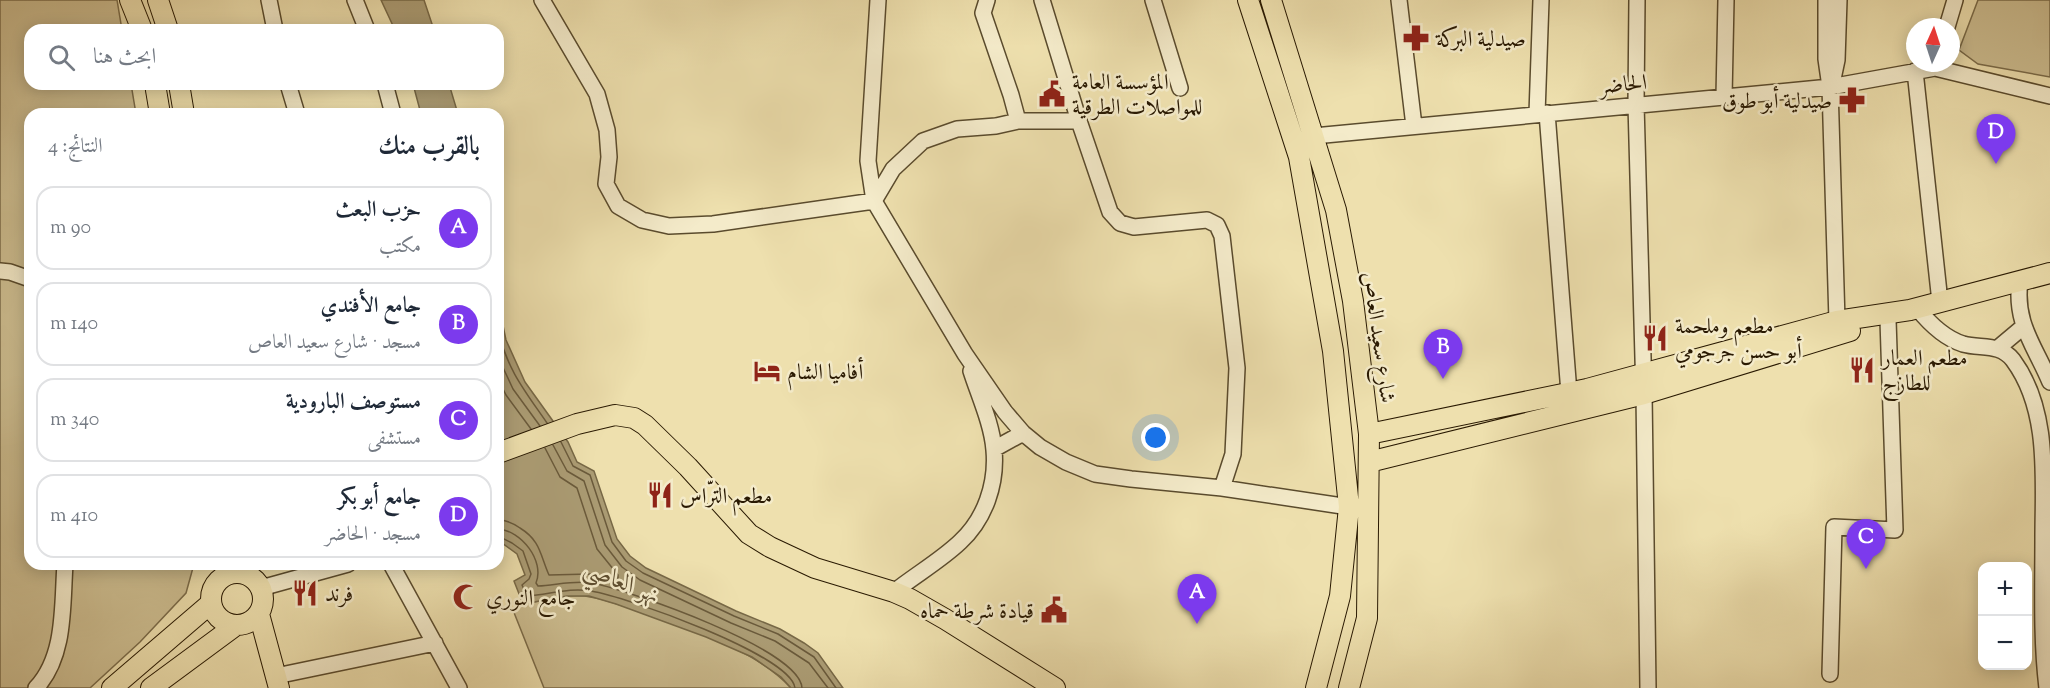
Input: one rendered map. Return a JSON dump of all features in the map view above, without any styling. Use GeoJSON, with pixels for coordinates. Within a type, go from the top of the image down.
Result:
{"type":"FeatureCollection","features":[{"type":"Feature","properties":{"kind":"main road"},"geometry":{"type":"LineString","coordinates":[[130,0],[140,24]]}},
{"type":"Feature","properties":{"kind":"main road"},"geometry":{"type":"LineString","coordinates":[[158,0],[166,24]]}},
{"type":"Feature","properties":{"kind":"main road"},"geometry":{"type":"LineString","coordinates":[[1248,0],[1299,157],[1333,351],[1349,507],[1340,596],[1316,688]]}},
{"type":"Feature","properties":{"kind":"main road","name":"شارع سعيد العاص"},"geometry":{"type":"LineString","coordinates":[[1271,0],[1336,210],[1353,301],[1369,434],[1367,618],[1348,688]]}},
{"type":"Feature","properties":{"kind":"main road"},"geometry":{"type":"LineString","coordinates":[[156,90],[159,108]]}},
{"type":"Feature","properties":{"kind":"main road"},"geometry":{"type":"LineString","coordinates":[[180,90],[183,108]]}},
{"type":"Feature","properties":{"kind":"main road"},"geometry":{"type":"LineString","coordinates":[[1369,434],[1569,393],[1837,321],[1913,309],[2020,281],[2049,278]]}},
{"type":"Feature","properties":{"kind":"main road"},"geometry":{"type":"LineString","coordinates":[[1369,462],[1644,394],[1888,320],[1913,309]]}},
{"type":"Feature","properties":{"kind":"main road"},"geometry":{"type":"LineString","coordinates":[[504,451],[577,424],[615,415],[634,418],[645,425],[688,467],[749,534],[814,568],[894,592],[945,619],[1055,688]]}},
{"type":"Feature","properties":{"kind":"main road"},"geometry":{"type":"LineString","coordinates":[[259,614],[244,625],[227,624],[219,619],[210,604],[219,572],[224,576],[239,573],[255,577],[263,601],[259,614],[278,682]]}},
{"type":"Feature","properties":{"kind":"main road"},"geometry":{"type":"LineString","coordinates":[[112,688],[210,604]]}},
{"type":"Feature","properties":{"kind":"main road"},"geometry":{"type":"LineString","coordinates":[[151,688],[236,626]]}},
{"type":"Feature","properties":{"kind":"street"},"geometry":{"type":"LineString","coordinates":[[269,0],[274,24]]}},
{"type":"Feature","properties":{"kind":"street"},"geometry":{"type":"LineString","coordinates":[[355,0],[365,24]]}},
{"type":"Feature","properties":{"kind":"street"},"geometry":{"type":"LineString","coordinates":[[542,0],[597,94],[607,130],[609,157],[606,184],[618,206],[642,220],[669,226],[713,224],[874,201]]}},
{"type":"Feature","properties":{"kind":"street"},"geometry":{"type":"LineString","coordinates":[[878,0],[868,161],[874,201],[965,354],[1005,412],[1023,433],[1040,447],[1066,462],[1095,474],[1222,488],[1349,507]]}},
{"type":"Feature","properties":{"kind":"street"},"geometry":{"type":"LineString","coordinates":[[987,0],[983,13],[1018,121]]}},
{"type":"Feature","properties":{"kind":"street"},"geometry":{"type":"LineString","coordinates":[[1042,0],[1110,212],[1120,223],[1134,227],[1207,220],[1217,225],[1222,236],[1237,368],[1233,454],[1222,488]]}},
{"type":"Feature","properties":{"kind":"street"},"geometry":{"type":"LineString","coordinates":[[1154,0],[1180,88]]}},
{"type":"Feature","properties":{"kind":"street"},"geometry":{"type":"LineString","coordinates":[[1399,0],[1414,126]]}},
{"type":"Feature","properties":{"kind":"street"},"geometry":{"type":"LineString","coordinates":[[1541,0],[1542,113],[1569,393]]}},
{"type":"Feature","properties":{"kind":"street"},"geometry":{"type":"LineString","coordinates":[[1637,0],[1636,104],[1644,394],[1648,688]]}},
{"type":"Feature","properties":{"kind":"street"},"geometry":{"type":"LineString","coordinates":[[1725,96],[1726,0]]}},
{"type":"Feature","properties":{"kind":"street"},"geometry":{"type":"LineString","coordinates":[[1826,0],[1826,59],[1830,87],[1837,321]]}},
{"type":"Feature","properties":{"kind":"street"},"geometry":{"type":"LineString","coordinates":[[1830,87],[1835,75],[1837,60],[1839,0]]}},
{"type":"Feature","properties":{"kind":"street"},"geometry":{"type":"LineString","coordinates":[[1950,18],[1955,0]]}},
{"type":"Feature","properties":{"kind":"street","name":"الحاضر"},"geometry":{"type":"LineString","coordinates":[[1314,136],[1830,87],[1910,72]]}},
{"type":"Feature","properties":{"kind":"street"},"geometry":{"type":"LineString","coordinates":[[1915,72],[1940,302]]}},
{"type":"Feature","properties":{"kind":"street"},"geometry":{"type":"LineString","coordinates":[[1960,72],[2050,96]]}},
{"type":"Feature","properties":{"kind":"street"},"geometry":{"type":"LineString","coordinates":[[290,90],[295,108]]}},
{"type":"Feature","properties":{"kind":"street"},"geometry":{"type":"LineString","coordinates":[[387,90],[391,108]]}},
{"type":"Feature","properties":{"kind":"street"},"geometry":{"type":"LineString","coordinates":[[874,201],[893,169],[923,141],[957,129],[996,126],[1018,121],[1079,121]]}},
{"type":"Feature","properties":{"kind":"street"},"geometry":{"type":"LineString","coordinates":[[0,272],[10,272],[24,277]]}},
{"type":"Feature","properties":{"kind":"street"},"geometry":{"type":"LineString","coordinates":[[2020,281],[2019,303],[2023,327],[2050,382]]}},
{"type":"Feature","properties":{"kind":"street"},"geometry":{"type":"LineString","coordinates":[[1913,309],[1950,338],[1964,344],[1998,348],[2011,357],[2023,373],[2031,393],[2041,437],[2043,464],[2043,626],[2047,688]]}},
{"type":"Feature","properties":{"kind":"street"},"geometry":{"type":"LineString","coordinates":[[1830,674],[1834,527],[1895,530],[1888,320]]}},
{"type":"Feature","properties":{"kind":"street"},"geometry":{"type":"LineString","coordinates":[[1998,348],[2023,327]]}},
{"type":"Feature","properties":{"kind":"street"},"geometry":{"type":"LineString","coordinates":[[894,592],[953,548],[974,528],[980,519],[990,492],[995,463],[994,449],[965,354]]}},
{"type":"Feature","properties":{"kind":"street"},"geometry":{"type":"LineString","coordinates":[[994,449],[1023,433]]}},
{"type":"Feature","properties":{"kind":"street"},"geometry":{"type":"LineString","coordinates":[[36,688],[43,680],[55,654],[61,624],[65,570]]}},
{"type":"Feature","properties":{"kind":"street"},"geometry":{"type":"LineString","coordinates":[[255,577],[305,570]]}},
{"type":"Feature","properties":{"kind":"street"},"geometry":{"type":"LineString","coordinates":[[394,570],[459,688]]}},
{"type":"Feature","properties":{"kind":"street"},"geometry":{"type":"LineString","coordinates":[[278,682],[435,643]]}},
{"type":"Feature","properties":{"kind":"shaded area"},"geometry":{"type":"Polygon","coordinates":[[[0,0],[117,0],[121,24],[24,24],[24,90],[132,90],[135,108],[24,108],[24,570],[192,570],[186,593],[140,642],[90,688],[0,688],[0,0]]]}},
{"type":"Feature","properties":{"kind":"shaded area"},"geometry":{"type":"Polygon","coordinates":[[[1978,0],[2050,0],[2050,77],[1978,64],[1960,51],[1978,0]]]}},
{"type":"Feature","properties":{"kind":"shaded area"},"geometry":{"type":"Polygon","coordinates":[[[567,596],[587,596],[612,602],[705,635],[743,652],[777,675],[791,688],[544,688],[513,610],[523,604],[567,596]]]}},
{"type":"Feature","properties":{"kind":"water"},"geometry":{"type":"Polygon","coordinates":[[[381,0],[424,0],[432,24],[392,24],[381,0]]]}},
{"type":"Feature","properties":{"kind":"water"},"geometry":{"type":"Polygon","coordinates":[[[415,90],[451,90],[456,108],[419,108],[415,90]]]}},
{"type":"Feature","properties":{"kind":"water","name":"نهر العاصي"},"geometry":{"type":"Polygon","coordinates":[[[504,330],[525,382],[568,442],[577,462],[594,471],[617,539],[630,556],[646,568],[736,611],[780,629],[804,643],[818,653],[843,688],[791,688],[781,677],[752,657],[706,637],[589,596],[567,596],[523,604],[514,581],[525,575],[517,554],[504,544],[504,330]]]}},
{"type":"Feature","properties":{"kind":"place","name":"صيدلية البركة"},"geometry":{"type":"Point","coordinates":[1416,38]}},
{"type":"Feature","properties":{"kind":"place","name":"المؤسسة العامة للمواصلات الطرقية"},"geometry":{"type":"Point","coordinates":[1052,94]}},
{"type":"Feature","properties":{"kind":"place","name":"صيدلية أبو طوق"},"geometry":{"type":"Point","coordinates":[1852,100]}},
{"type":"Feature","properties":{"kind":"place","name":"جامع أبو بكر"},"geometry":{"type":"Point","coordinates":[1996,164]}},
{"type":"Feature","properties":{"kind":"place","name":"مطعم وملحمة أبو حسن جرجومي"},"geometry":{"type":"Point","coordinates":[1655,338]}},
{"type":"Feature","properties":{"kind":"place","name":"مطعم العمار للطازج"},"geometry":{"type":"Point","coordinates":[1862,370]}},
{"type":"Feature","properties":{"kind":"place","name":"أفاميا الشام"},"geometry":{"type":"Point","coordinates":[767,371]}},
{"type":"Feature","properties":{"kind":"place","name":"جامع الأفندي"},"geometry":{"type":"Point","coordinates":[1443,379]}},
{"type":"Feature","properties":{"kind":"place","name":"مطعم الترّاس"},"geometry":{"type":"Point","coordinates":[660,495]}},
{"type":"Feature","properties":{"kind":"place","name":"مستوصف البارودية"},"geometry":{"type":"Point","coordinates":[1866,569]}},
{"type":"Feature","properties":{"kind":"place","name":"فرند"},"geometry":{"type":"Point","coordinates":[305,593]}},
{"type":"Feature","properties":{"kind":"place","name":"جامع النوري"},"geometry":{"type":"Point","coordinates":[466,597]}},
{"type":"Feature","properties":{"kind":"place","name":"قيادة شرطة حماه"},"geometry":{"type":"Point","coordinates":[1054,610]}},
{"type":"Feature","properties":{"kind":"place","name":"حزب البعث"},"geometry":{"type":"Point","coordinates":[1197,624]}}]}
